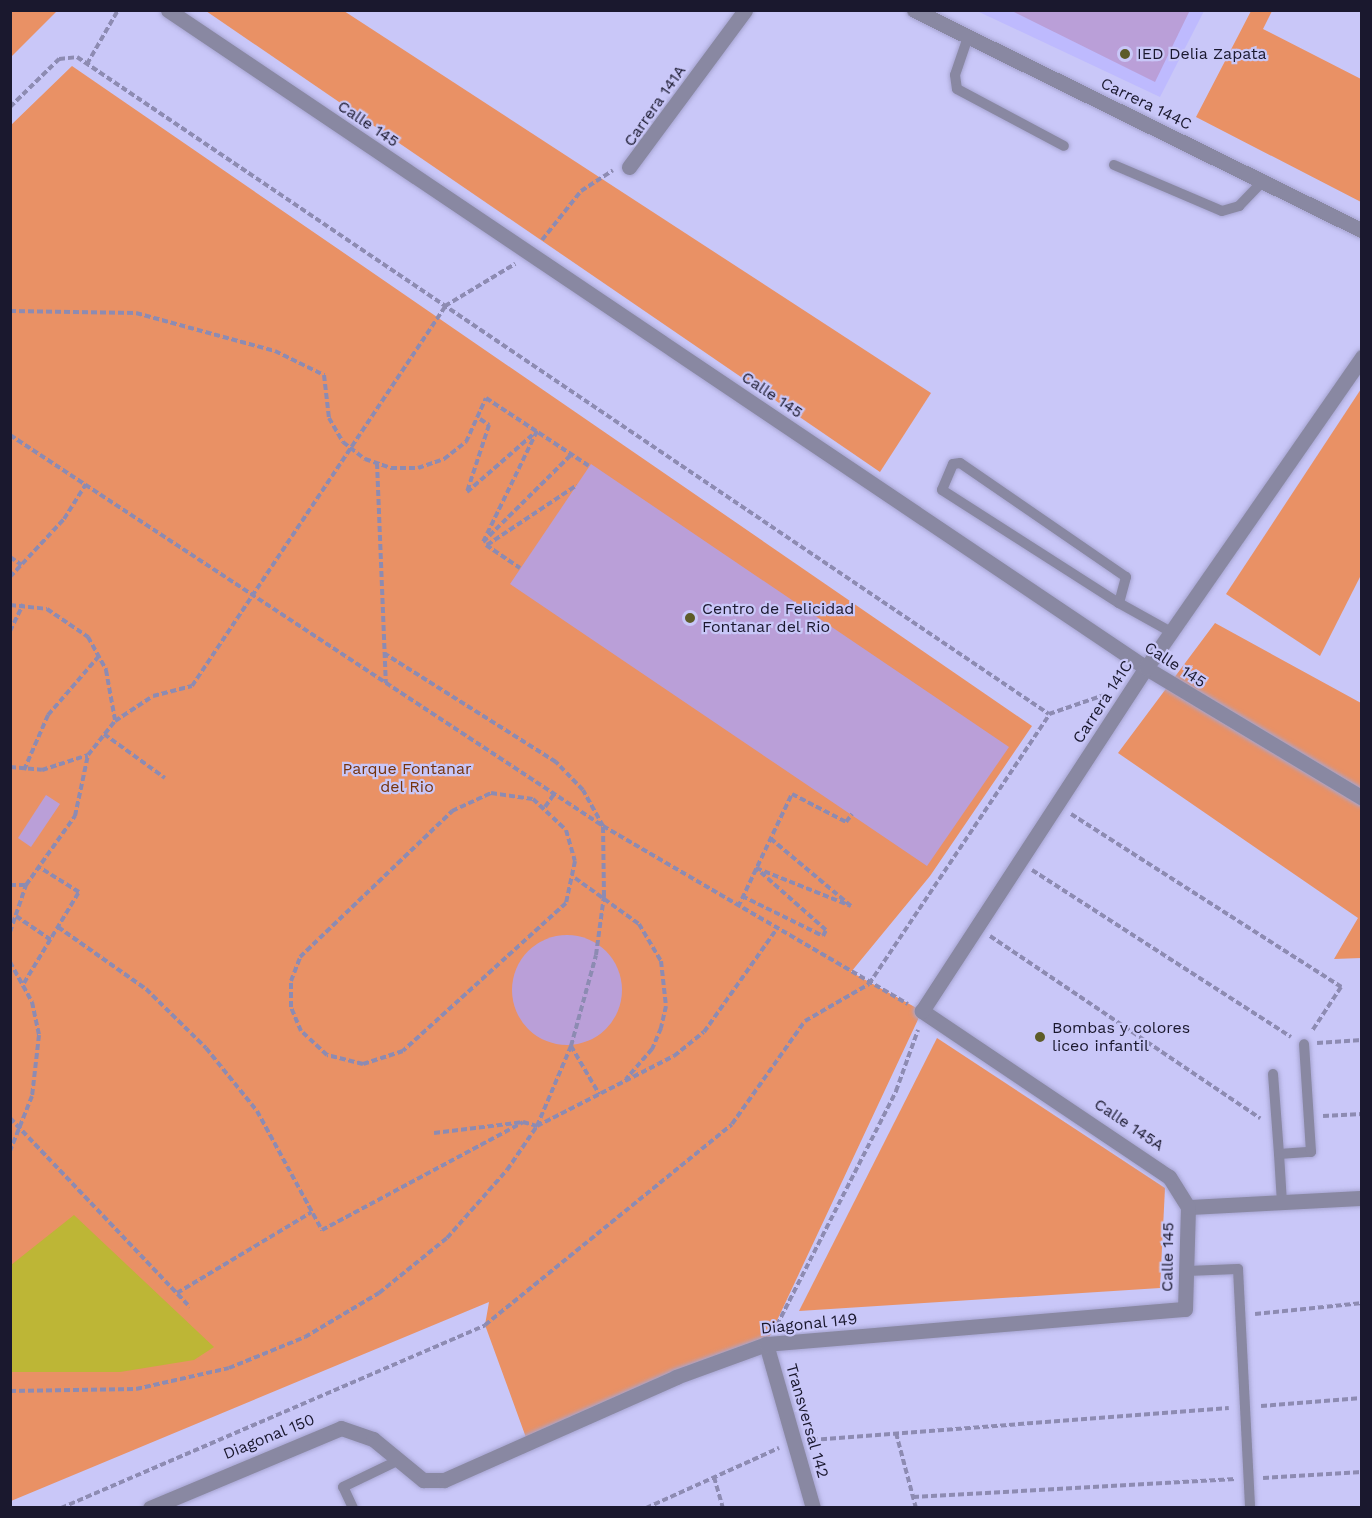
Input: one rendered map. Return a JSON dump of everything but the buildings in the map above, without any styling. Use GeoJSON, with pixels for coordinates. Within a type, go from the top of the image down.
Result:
{"type":"FeatureCollection","features":[{"type":"Feature","properties":{"kind":"street","name":"Calle 145"},"geometry":{"type":"LineString","coordinates":[[168,10],[1146,668],[1362,798]]}},
{"type":"Feature","properties":{"kind":"street","name":"Carrera 141A"},"geometry":{"type":"LineString","coordinates":[[629,168],[745,10]]}},
{"type":"Feature","properties":{"kind":"street","name":"Carrera 144C"},"geometry":{"type":"LineString","coordinates":[[915,10],[1362,230]]}},
{"type":"Feature","properties":{"kind":"street","name":"Carrera 141C"},"geometry":{"type":"LineString","coordinates":[[922,1011],[1146,668],[1362,357]]}},
{"type":"Feature","properties":{"kind":"street","name":"Calle 145A"},"geometry":{"type":"LineString","coordinates":[[922,1011],[1154,1162],[1188,1207]]}},
{"type":"Feature","properties":{"kind":"street"},"geometry":{"type":"LineString","coordinates":[[1188,1207],[1362,1198]]}},
{"type":"Feature","properties":{"kind":"street","name":"Calle 145"},"geometry":{"type":"LineString","coordinates":[[1185,1309],[1188,1207]]}},
{"type":"Feature","properties":{"kind":"street","name":"Diagonal 149"},"geometry":{"type":"LineString","coordinates":[[397,1461],[423,1480],[444,1480],[676,1377],[766,1344],[1185,1309]]}},
{"type":"Feature","properties":{"kind":"street","name":"Transversal 142"},"geometry":{"type":"LineString","coordinates":[[766,1344],[813,1508]]}},
{"type":"Feature","properties":{"kind":"street","name":"Diagonal 150"},"geometry":{"type":"LineString","coordinates":[[150,1508],[341,1428],[373,1439],[397,1461]]}},
{"type":"Feature","properties":{"kind":"lane"},"geometry":{"type":"LineString","coordinates":[[968,37],[955,75],[957,89],[1064,146]]}},
{"type":"Feature","properties":{"kind":"lane"},"geometry":{"type":"LineString","coordinates":[[1114,165],[1222,211],[1239,206],[1263,182]]}},
{"type":"Feature","properties":{"kind":"lane"},"geometry":{"type":"LineString","coordinates":[[1119,603],[1126,577],[960,463],[953,464],[942,490],[1119,603],[1171,632]]}},
{"type":"Feature","properties":{"kind":"lane"},"geometry":{"type":"LineString","coordinates":[[1279,1154],[1311,1152],[1304,1044]]}},
{"type":"Feature","properties":{"kind":"lane"},"geometry":{"type":"LineString","coordinates":[[1273,1074],[1282,1203]]}},
{"type":"Feature","properties":{"kind":"lane"},"geometry":{"type":"LineString","coordinates":[[1186,1271],[1238,1269],[1250,1508]]}},
{"type":"Feature","properties":{"kind":"lane"},"geometry":{"type":"LineString","coordinates":[[353,1508],[343,1486],[397,1461]]}},
{"type":"Feature","properties":{"kind":"path"},"geometry":{"type":"LineString","coordinates":[[87,64],[118,10]]}},
{"type":"Feature","properties":{"kind":"path"},"geometry":{"type":"LineString","coordinates":[[10,107],[59,59],[72,55],[1049,714]]}},
{"type":"Feature","properties":{"kind":"path","name":"Carrera 141A"},"geometry":{"type":"LineString","coordinates":[[531,255],[581,190],[617,168],[629,168]]}},
{"type":"Feature","properties":{"kind":"path"},"geometry":{"type":"LineString","coordinates":[[10,767],[24,770],[65,766],[87,755],[115,721],[153,696],[192,686],[251,594],[445,306],[531,255]]}},
{"type":"Feature","properties":{"kind":"path"},"geometry":{"type":"LineString","coordinates":[[10,311],[136,313],[275,351],[324,375],[329,418],[350,447],[378,463],[418,468],[444,459],[466,442],[480,419],[486,398],[589,466]]}},
{"type":"Feature","properties":{"kind":"path"},"geometry":{"type":"LineString","coordinates":[[480,419],[489,425],[467,492],[537,431]]}},
{"type":"Feature","properties":{"kind":"path"},"geometry":{"type":"LineString","coordinates":[[485,544],[537,431]]}},
{"type":"Feature","properties":{"kind":"path"},"geometry":{"type":"LineString","coordinates":[[10,435],[603,826],[869,984],[922,1011],[896,1091],[766,1344]]}},
{"type":"Feature","properties":{"kind":"path"},"geometry":{"type":"LineString","coordinates":[[485,544],[572,455]]}},
{"type":"Feature","properties":{"kind":"path"},"geometry":{"type":"LineString","coordinates":[[378,463],[386,684]]}},
{"type":"Feature","properties":{"kind":"path"},"geometry":{"type":"LineString","coordinates":[[10,577],[64,519],[86,484]]}},
{"type":"Feature","properties":{"kind":"path"},"geometry":{"type":"LineString","coordinates":[[485,544],[576,485]]}},
{"type":"Feature","properties":{"kind":"path"},"geometry":{"type":"LineString","coordinates":[[485,544],[520,568]]}},
{"type":"Feature","properties":{"kind":"path"},"geometry":{"type":"LineString","coordinates":[[10,557],[22,565]]}},
{"type":"Feature","properties":{"kind":"path"},"geometry":{"type":"LineString","coordinates":[[10,605],[22,604],[47,609],[77,626],[99,656],[115,721]]}},
{"type":"Feature","properties":{"kind":"path"},"geometry":{"type":"LineString","coordinates":[[10,631],[22,604]]}},
{"type":"Feature","properties":{"kind":"path"},"geometry":{"type":"LineString","coordinates":[[10,1391],[90,1393],[176,1382],[305,1336],[380,1293],[447,1238],[507,1170],[537,1126],[570,1046],[589,986],[604,896],[603,826],[584,790],[556,762],[385,654]]}},
{"type":"Feature","properties":{"kind":"path"},"geometry":{"type":"LineString","coordinates":[[24,770],[48,715],[99,656]]}},
{"type":"Feature","properties":{"kind":"path"},"geometry":{"type":"LineString","coordinates":[[61,1508],[485,1325],[732,1124],[806,1021],[869,984],[1049,714],[1136,684]]}},
{"type":"Feature","properties":{"kind":"path"},"geometry":{"type":"LineString","coordinates":[[104,734],[165,778]]}},
{"type":"Feature","properties":{"kind":"path"},"geometry":{"type":"LineString","coordinates":[[10,932],[26,885],[75,816],[87,755]]}},
{"type":"Feature","properties":{"kind":"path"},"geometry":{"type":"LineString","coordinates":[[491,793],[519,795],[545,807],[566,830],[575,878],[558,913],[393,1057],[363,1064],[339,1060],[301,1030],[290,994],[300,957],[453,811],[491,793]]}},
{"type":"Feature","properties":{"kind":"path"},"geometry":{"type":"LineString","coordinates":[[545,807],[554,794]]}},
{"type":"Feature","properties":{"kind":"path"},"geometry":{"type":"LineString","coordinates":[[738,907],[792,794],[846,822],[852,814]]}},
{"type":"Feature","properties":{"kind":"path"},"geometry":{"type":"LineString","coordinates":[[1057,805],[1341,987],[1304,1044]]}},
{"type":"Feature","properties":{"kind":"path"},"geometry":{"type":"LineString","coordinates":[[756,868],[851,906],[770,838]]}},
{"type":"Feature","properties":{"kind":"path"},"geometry":{"type":"LineString","coordinates":[[1019,862],[1304,1044],[1362,1040]]}},
{"type":"Feature","properties":{"kind":"path"},"geometry":{"type":"LineString","coordinates":[[24,983],[79,892],[39,867]]}},
{"type":"Feature","properties":{"kind":"path"},"geometry":{"type":"LineString","coordinates":[[742,896],[821,935],[827,933],[756,868]]}},
{"type":"Feature","properties":{"kind":"path"},"geometry":{"type":"LineString","coordinates":[[575,878],[604,896],[651,940],[666,983],[666,1006],[652,1050],[621,1083]]}},
{"type":"Feature","properties":{"kind":"path"},"geometry":{"type":"LineString","coordinates":[[10,885],[26,885]]}},
{"type":"Feature","properties":{"kind":"path"},"geometry":{"type":"LineString","coordinates":[[16,916],[51,940]]}},
{"type":"Feature","properties":{"kind":"path"},"geometry":{"type":"LineString","coordinates":[[58,927],[146,989],[206,1048],[256,1111],[322,1230],[523,1122]]}},
{"type":"Feature","properties":{"kind":"path"},"geometry":{"type":"LineString","coordinates":[[977,927],[1277,1129]]}},
{"type":"Feature","properties":{"kind":"path"},"geometry":{"type":"LineString","coordinates":[[434,1133],[523,1122],[537,1126],[621,1083],[695,1041],[776,930]]}},
{"type":"Feature","properties":{"kind":"path"},"geometry":{"type":"LineString","coordinates":[[10,962],[24,983],[39,1035],[39,1066],[22,1128],[10,1151]]}},
{"type":"Feature","properties":{"kind":"path"},"geometry":{"type":"LineString","coordinates":[[570,1046],[599,1094]]}},
{"type":"Feature","properties":{"kind":"path"},"geometry":{"type":"LineString","coordinates":[[1309,1116],[1362,1114]]}},
{"type":"Feature","properties":{"kind":"path"},"geometry":{"type":"LineString","coordinates":[[10,1118],[190,1307]]}},
{"type":"Feature","properties":{"kind":"path"},"geometry":{"type":"LineString","coordinates":[[177,1293],[312,1212]]}},
{"type":"Feature","properties":{"kind":"path"},"geometry":{"type":"LineString","coordinates":[[1241,1315],[1362,1303]]}},
{"type":"Feature","properties":{"kind":"path"},"geometry":{"type":"LineString","coordinates":[[646,1508],[794,1441],[1362,1398]]}},
{"type":"Feature","properties":{"kind":"path"},"geometry":{"type":"LineString","coordinates":[[896,1433],[916,1508]]}},
{"type":"Feature","properties":{"kind":"path"},"geometry":{"type":"LineString","coordinates":[[913,1497],[1362,1472]]}},
{"type":"Feature","properties":{"kind":"path"},"geometry":{"type":"LineString","coordinates":[[714,1477],[723,1508]]}},
{"type":"Feature","properties":{"kind":"shaded area","name":"IED Delia Zapata"},"geometry":{"type":"Polygon","coordinates":[[[977,11],[1204,11],[1160,97],[977,11]]]}},
{"type":"Feature","properties":{"kind":"shaded area"},"geometry":{"type":"Polygon","coordinates":[[[74,1215],[214,1347],[194,1360],[120,1372],[11,1372],[11,1265],[74,1215]]]}},
{"type":"Feature","properties":{"kind":"green space"},"geometry":{"type":"Polygon","coordinates":[[[10,11],[57,11],[11,57],[10,11]]]}},
{"type":"Feature","properties":{"kind":"green space"},"geometry":{"type":"Polygon","coordinates":[[[206,11],[344,11],[931,393],[880,472],[206,11]]]}},
{"type":"Feature","properties":{"kind":"green space"},"geometry":{"type":"Polygon","coordinates":[[[1251,11],[1272,11],[1263,29],[1361,79],[1361,202],[1196,117],[1251,11]]]}},
{"type":"Feature","properties":{"kind":"green space","name":"Parque Fontanar del Rio"},"geometry":{"type":"Polygon","coordinates":[[[72,66],[1032,726],[930,876],[851,972],[922,1011],[766,1344],[528,1443],[485,1325],[489,1302],[11,1501],[10,126],[72,66]]]}},
{"type":"Feature","properties":{"kind":"green space"},"geometry":{"type":"Polygon","coordinates":[[[1361,389],[1361,575],[1320,656],[1226,594],[1361,389]]]}},
{"type":"Feature","properties":{"kind":"green space"},"geometry":{"type":"Polygon","coordinates":[[[1215,623],[1361,703],[1361,958],[1334,959],[1358,918],[1118,753],[1215,623]]]}},
{"type":"Feature","properties":{"kind":"green space"},"geometry":{"type":"Polygon","coordinates":[[[937,1038],[1165,1188],[1160,1288],[799,1311],[937,1038]]]}},
{"type":"Feature","properties":{"kind":"place","name":"IED Delia Zapata"},"geometry":{"type":"Point","coordinates":[1125,54]}},
{"type":"Feature","properties":{"kind":"place","name":"Centro de Felicidad Fontanar del Rio"},"geometry":{"type":"Point","coordinates":[690,618]}},
{"type":"Feature","properties":{"kind":"place","name":"Bombas y colores liceo infantil"},"geometry":{"type":"Point","coordinates":[1040,1037]}}]}
